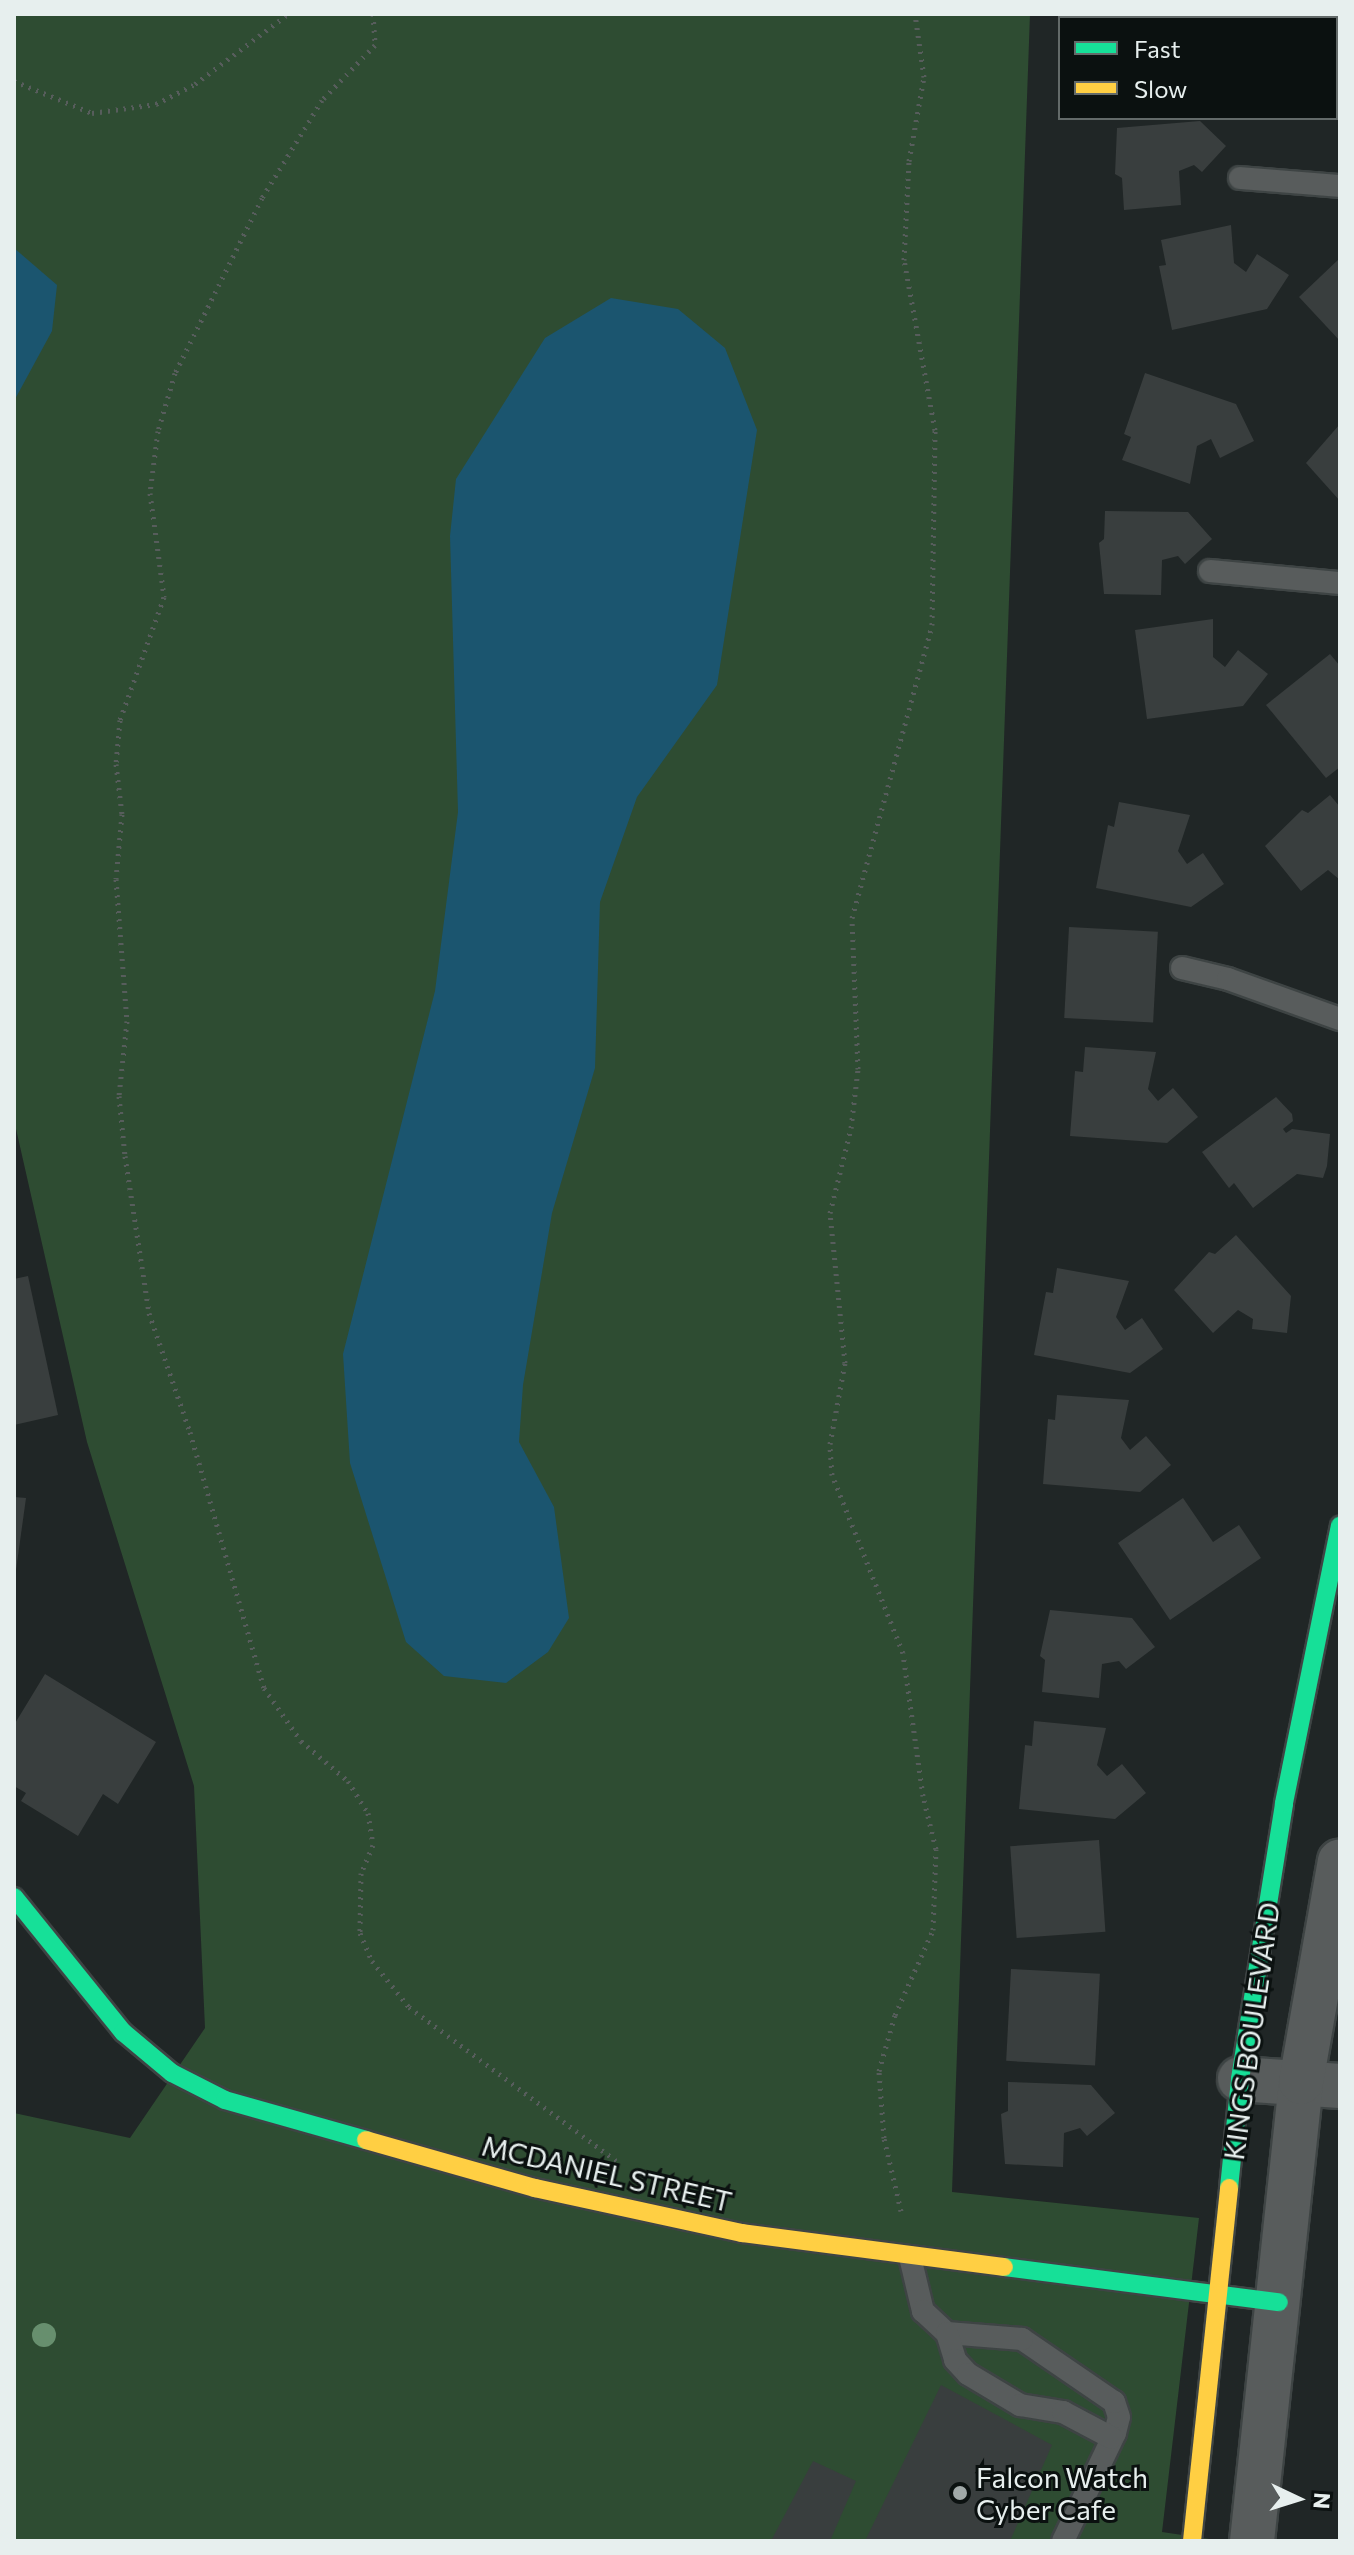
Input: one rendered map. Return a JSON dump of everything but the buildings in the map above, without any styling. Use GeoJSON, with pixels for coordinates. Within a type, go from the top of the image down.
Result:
{"type":"FeatureCollection","features":[{"type":"Feature","properties":{"kind":"street","name":"KINGS BOULEVARD"},"geometry":{"type":"LineString","coordinates":[[1192,2541],[1220,2295],[1240,2079],[1284,1803],[1340,1526]]}},
{"type":"Feature","properties":{"kind":"street","name":"KINGS BOULEVARD"},"geometry":{"type":"LineString","coordinates":[[1252,2541],[1279,2302],[1321,2084],[1340,1861]]}},
{"type":"Feature","properties":{"kind":"street","name":"MCDANIEL STREET"},"geometry":{"type":"LineString","coordinates":[[14,1897],[123,2032],[172,2073],[212,2095],[535,2188],[742,2233],[1279,2302]]}},
{"type":"Feature","properties":{"kind":"street"},"geometry":{"type":"LineString","coordinates":[[1240,2079],[1321,2084]]}},
{"type":"Feature","properties":{"kind":"lane"},"geometry":{"type":"LineString","coordinates":[[1240,178],[1340,186]]}},
{"type":"Feature","properties":{"kind":"lane"},"geometry":{"type":"LineString","coordinates":[[1210,571],[1340,583]]}},
{"type":"Feature","properties":{"kind":"lane"},"geometry":{"type":"LineString","coordinates":[[1182,968],[1228,979],[1340,1019]]}},
{"type":"Feature","properties":{"kind":"lane"},"geometry":{"type":"LineString","coordinates":[[910,2257],[923,2311],[947,2333],[955,2360],[968,2374],[1020,2405],[1063,2412],[1112,2438]]}},
{"type":"Feature","properties":{"kind":"lane"},"geometry":{"type":"LineString","coordinates":[[947,2333],[1022,2339],[1114,2402],[1119,2417],[1112,2438],[1063,2541]]}},
{"type":"Feature","properties":{"kind":"path"},"geometry":{"type":"LineString","coordinates":[[14,81],[92,113],[156,104],[195,84],[288,14]]}},
{"type":"Feature","properties":{"kind":"path"},"geometry":{"type":"LineString","coordinates":[[373,14],[375,45],[322,100],[262,198],[175,373],[158,431],[150,493],[164,597],[120,720],[116,764],[122,814],[116,879],[127,1021],[119,1096],[125,1156],[149,1313],[190,1432],[264,1688],[301,1741],[348,1781],[368,1813],[373,1845],[361,1873],[360,1933],[372,1961],[409,2007],[627,2171]]}},
{"type":"Feature","properties":{"kind":"path"},"geometry":{"type":"LineString","coordinates":[[902,2215],[884,2138],[879,2071],[895,2015],[933,1930],[936,1849],[923,1796],[907,1667],[832,1475],[830,1444],[845,1363],[830,1213],[851,1128],[858,1069],[852,918],[932,625],[935,430],[904,260],[909,161],[924,77],[915,14]]}},
{"type":"Feature","properties":{"kind":"green space"},"geometry":{"type":"Polygon","coordinates":[[[14,14],[1030,14],[952,2192],[1199,2218],[1162,2532],[1223,2541],[14,2541],[14,2113],[130,2138],[205,2028],[194,1786],[87,1442],[14,1120],[14,14]]]}},
{"type":"Feature","properties":{"kind":"water"},"geometry":{"type":"Polygon","coordinates":[[[14,248],[57,285],[52,331],[14,401],[14,248]]]}},
{"type":"Feature","properties":{"kind":"water"},"geometry":{"type":"Polygon","coordinates":[[[611,298],[678,309],[725,348],[757,430],[717,685],[637,797],[600,902],[595,1068],[552,1213],[523,1385],[519,1442],[554,1507],[569,1618],[548,1652],[506,1683],[444,1676],[406,1642],[350,1463],[343,1354],[435,991],[458,812],[450,536],[456,479],[545,338],[611,298]]]}},
{"type":"Feature","properties":{"kind":"traffic: fast"},"geometry":{"type":"LineString","coordinates":[[1229,2188],[1240,2079],[1284,1803],[1340,1526]]}},
{"type":"Feature","properties":{"kind":"traffic: fast"},"geometry":{"type":"LineString","coordinates":[[14,1897],[123,2032],[172,2073],[225,2100],[366,2140]]}},
{"type":"Feature","properties":{"kind":"traffic: fast"},"geometry":{"type":"LineString","coordinates":[[1004,2267],[1279,2302]]}},
{"type":"Feature","properties":{"kind":"traffic: slow"},"geometry":{"type":"LineString","coordinates":[[366,2140],[535,2188],[742,2233],[1004,2267]]}},
{"type":"Feature","properties":{"kind":"traffic: slow"},"geometry":{"type":"LineString","coordinates":[[1192,2541],[1229,2188]]}},
{"type":"Feature","properties":{"kind":"place","name":"Falcon Watch Cyber Cafe"},"geometry":{"type":"Point","coordinates":[960,2493]}}]}
